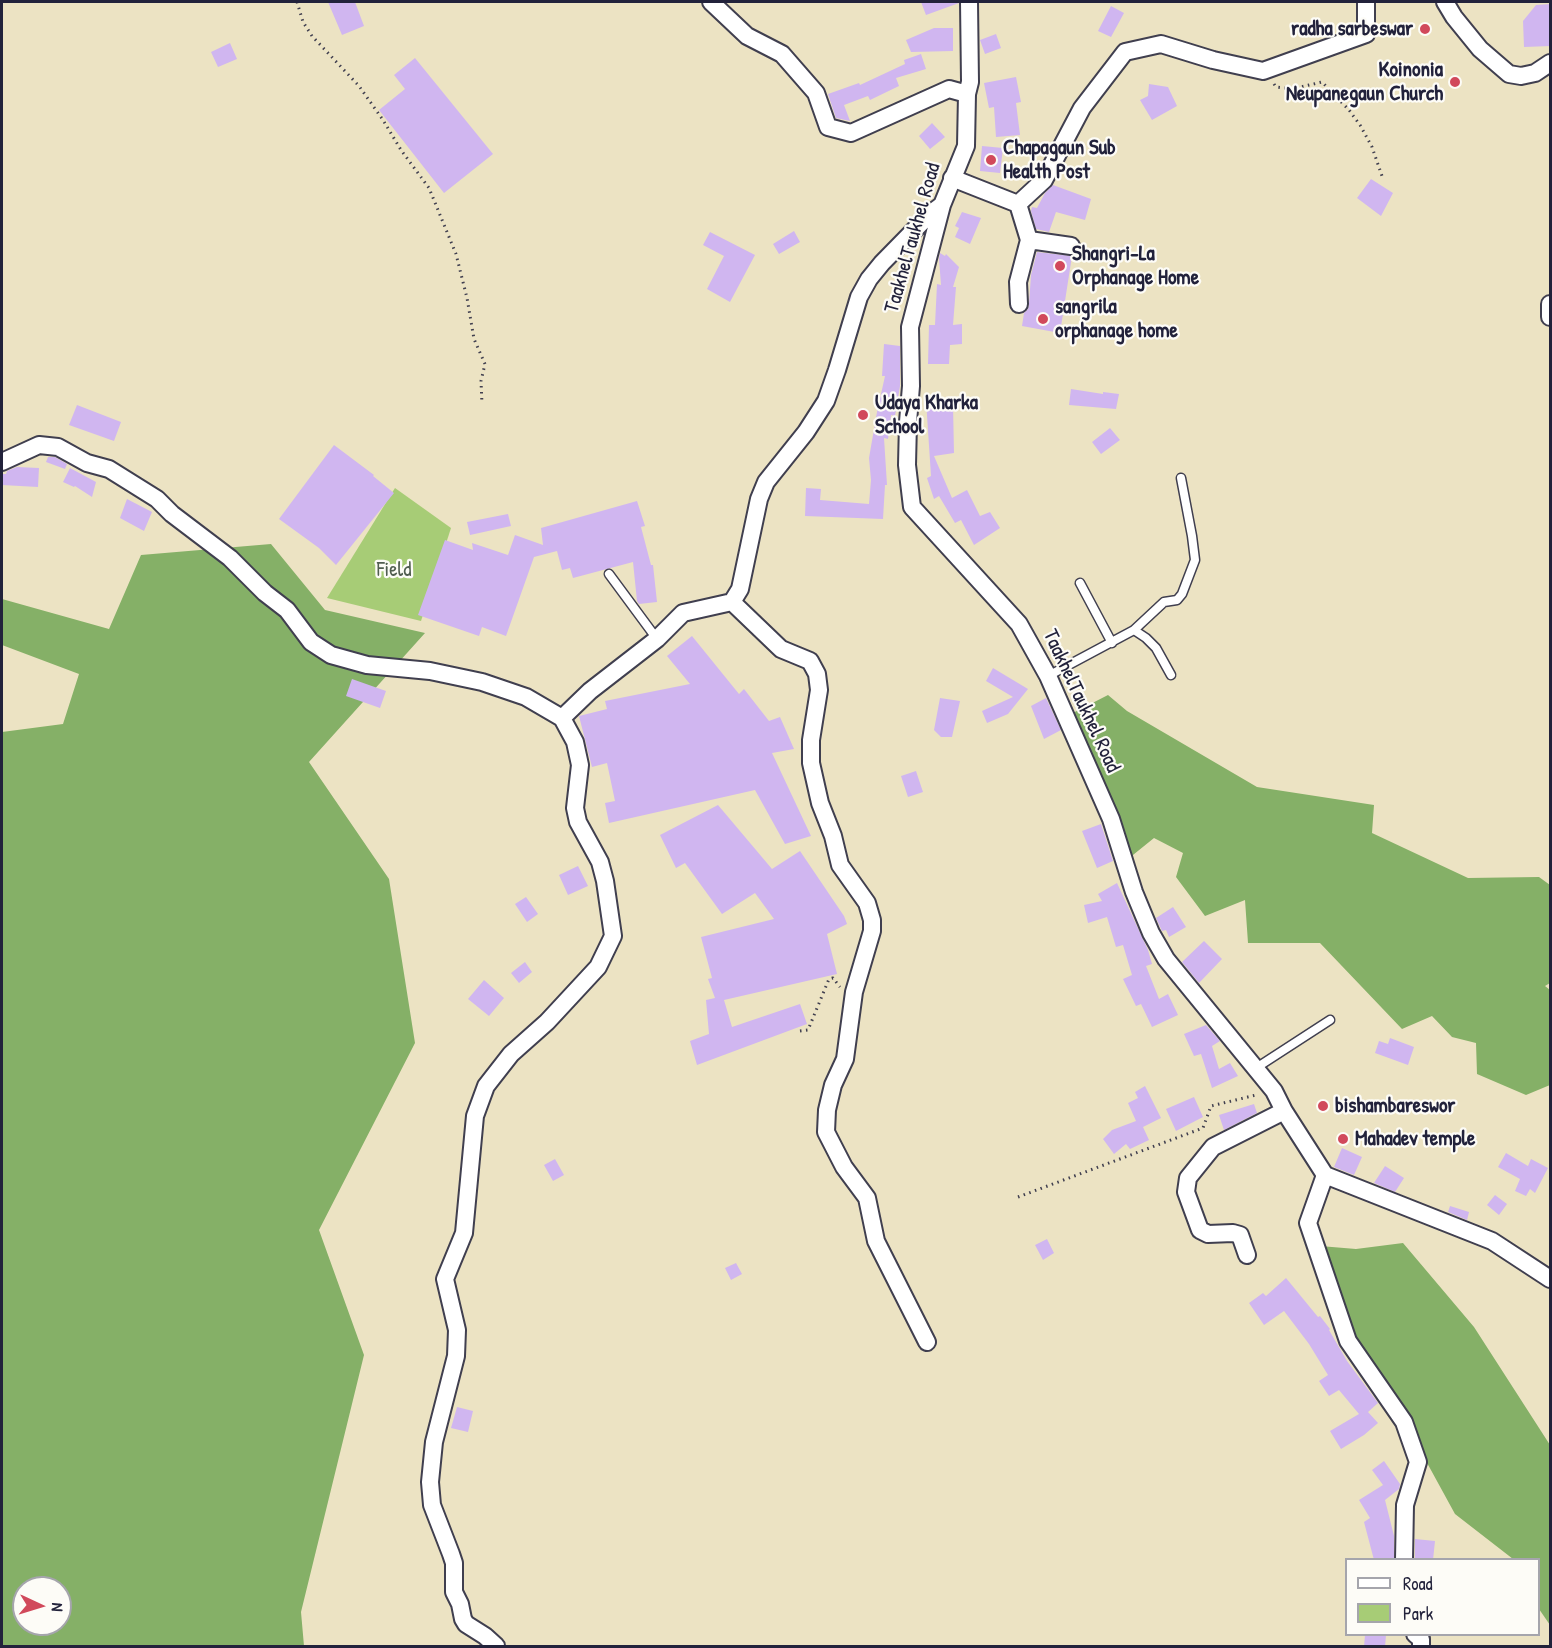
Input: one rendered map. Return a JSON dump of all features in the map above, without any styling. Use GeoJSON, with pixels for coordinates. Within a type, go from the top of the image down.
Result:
{"type":"FeatureCollection","features":[{"type":"Feature","properties":{"kind":"street"},"geometry":{"type":"LineString","coordinates":[[711,2],[747,36],[782,54],[816,93],[828,127],[851,133],[949,89],[967,94]]}},
{"type":"Feature","properties":{"kind":"street","name":"TaakhelTaukhel Road"},"geometry":{"type":"LineString","coordinates":[[969,2],[970,82],[967,94],[966,146],[942,206],[910,327],[911,386],[907,465],[912,507],[1019,624],[1048,676],[1111,819],[1134,892],[1151,933],[1166,959],[1274,1091],[1284,1111],[1325,1175]]}},
{"type":"Feature","properties":{"kind":"street"},"geometry":{"type":"LineString","coordinates":[[1018,204],[1044,180],[1082,108],[1125,52],[1161,44],[1213,60],[1263,71],[1366,34],[1366,2]]}},
{"type":"Feature","properties":{"kind":"street"},"geometry":{"type":"LineString","coordinates":[[1444,2],[1480,49],[1509,74],[1521,76],[1535,73],[1551,63]]}},
{"type":"Feature","properties":{"kind":"street"},"geometry":{"type":"LineString","coordinates":[[952,178],[1018,204]]}},
{"type":"Feature","properties":{"kind":"street"},"geometry":{"type":"LineString","coordinates":[[1018,204],[1029,240],[1018,282],[1019,304]]}},
{"type":"Feature","properties":{"kind":"street"},"geometry":{"type":"LineString","coordinates":[[562,718],[590,691],[657,639],[682,613],[732,602],[740,589],[759,499],[766,482],[806,432],[826,401],[859,297],[868,279],[930,214],[942,206]]}},
{"type":"Feature","properties":{"kind":"street"},"geometry":{"type":"LineString","coordinates":[[1029,240],[1071,246]]}},
{"type":"Feature","properties":{"kind":"street"},"geometry":{"type":"LineString","coordinates":[[1551,304],[1551,317]]}},
{"type":"Feature","properties":{"kind":"street"},"geometry":{"type":"LineString","coordinates":[[2,462],[39,445],[58,447],[87,463],[109,469],[157,499],[172,514],[230,558],[265,593],[287,610],[310,642],[331,655],[367,665],[430,671],[482,682],[526,697],[562,718],[575,742],[580,765],[575,802],[578,822],[600,862],[613,936],[598,967],[547,1022],[511,1054],[486,1086],[475,1116],[464,1233],[445,1279],[457,1330],[456,1356],[434,1442],[430,1482],[432,1505],[452,1554],[454,1592],[460,1604],[463,1619],[466,1624],[485,1636],[496,1647]]}},
{"type":"Feature","properties":{"kind":"street"},"geometry":{"type":"LineString","coordinates":[[732,602],[781,649],[810,662],[817,674],[819,690],[811,764],[817,793],[833,836],[840,865],[867,903],[872,920],[872,931],[854,992],[845,1059],[833,1085],[827,1110],[826,1132],[844,1167],[867,1198],[876,1241],[927,1342]]}},
{"type":"Feature","properties":{"kind":"street"},"geometry":{"type":"LineString","coordinates":[[1247,1255],[1240,1235],[1209,1234],[1200,1230],[1185,1192],[1188,1178],[1213,1147],[1284,1111]]}},
{"type":"Feature","properties":{"kind":"street"},"geometry":{"type":"LineString","coordinates":[[1404,1558],[1405,1505],[1418,1462],[1404,1422],[1348,1341],[1308,1222],[1325,1175],[1492,1241],[1551,1280]]}},
{"type":"Feature","properties":{"kind":"lane"},"geometry":{"type":"LineString","coordinates":[[1048,676],[1134,630],[1164,602],[1177,600],[1182,594],[1195,560],[1181,478]]}},
{"type":"Feature","properties":{"kind":"lane"},"geometry":{"type":"LineString","coordinates":[[609,574],[657,639]]}},
{"type":"Feature","properties":{"kind":"lane"},"geometry":{"type":"LineString","coordinates":[[1080,583],[1112,643]]}},
{"type":"Feature","properties":{"kind":"lane"},"geometry":{"type":"LineString","coordinates":[[1134,630],[1156,648],[1171,675]]}},
{"type":"Feature","properties":{"kind":"lane"},"geometry":{"type":"LineString","coordinates":[[1256,1068],[1330,1020]]}},
{"type":"Feature","properties":{"kind":"path"},"geometry":{"type":"LineString","coordinates":[[297,2],[303,22],[312,36],[359,86],[429,188],[456,254],[474,339],[485,364],[481,381],[482,404]]}},
{"type":"Feature","properties":{"kind":"path"},"geometry":{"type":"LineString","coordinates":[[1263,71],[1276,87],[1292,89],[1322,82],[1360,125],[1372,147],[1382,176]]}},
{"type":"Feature","properties":{"kind":"path"},"geometry":{"type":"LineString","coordinates":[[800,1031],[808,1030],[826,983],[833,978],[836,981]]}},
{"type":"Feature","properties":{"kind":"path"},"geometry":{"type":"LineString","coordinates":[[1018,1197],[1203,1128],[1210,1106],[1274,1091]]}},
{"type":"Feature","properties":{"kind":"green space","name":"Field"},"geometry":{"type":"Polygon","coordinates":[[[395,488],[451,528],[421,621],[327,598],[395,488]]]}},
{"type":"Feature","properties":{"kind":"green space"},"geometry":{"type":"Polygon","coordinates":[[[271,544],[325,610],[425,633],[309,762],[389,879],[415,1043],[319,1230],[364,1355],[301,1612],[304,1646],[2,1646],[2,732],[63,724],[79,674],[2,645],[2,599],[109,629],[141,555],[271,544]]]}},
{"type":"Feature","properties":{"kind":"green space"},"geometry":{"type":"Polygon","coordinates":[[[1108,695],[1127,711],[1257,787],[1374,805],[1372,833],[1468,878],[1539,877],[1550,885],[1550,983],[1545,986],[1550,990],[1550,1085],[1526,1095],[1477,1074],[1476,1043],[1452,1037],[1432,1016],[1402,1029],[1320,943],[1248,943],[1245,900],[1205,916],[1176,877],[1183,853],[1154,838],[1128,859],[1069,715],[1108,695]]]}},
{"type":"Feature","properties":{"kind":"green space"},"geometry":{"type":"Polygon","coordinates":[[[1403,1243],[1474,1327],[1550,1445],[1550,1625],[1540,1610],[1540,1558],[1512,1558],[1455,1514],[1426,1461],[1413,1421],[1356,1340],[1320,1246],[1356,1249],[1403,1243]]]}},
{"type":"Feature","properties":{"kind":"building"},"geometry":{"type":"Polygon","coordinates":[[[328,2],[355,2],[364,26],[342,35],[328,2]]]}},
{"type":"Feature","properties":{"kind":"building"},"geometry":{"type":"Polygon","coordinates":[[[921,2],[958,2],[959,3],[926,15],[921,2]]]}},
{"type":"Feature","properties":{"kind":"building"},"geometry":{"type":"Polygon","coordinates":[[[1551,4],[1551,46],[1524,47],[1523,21],[1536,5],[1551,4]]]}},
{"type":"Feature","properties":{"kind":"building"},"geometry":{"type":"Polygon","coordinates":[[[1111,6],[1124,13],[1111,37],[1098,31],[1111,6]]]}},
{"type":"Feature","properties":{"kind":"building"},"geometry":{"type":"Polygon","coordinates":[[[934,28],[953,28],[953,51],[911,52],[906,40],[934,28]]]}},
{"type":"Feature","properties":{"kind":"building"},"geometry":{"type":"Polygon","coordinates":[[[996,34],[1001,48],[985,54],[980,40],[996,34]]]}},
{"type":"Feature","properties":{"kind":"building"},"geometry":{"type":"Polygon","coordinates":[[[230,43],[237,59],[218,67],[211,52],[230,43]]]}},
{"type":"Feature","properties":{"kind":"building"},"geometry":{"type":"Polygon","coordinates":[[[921,54],[926,69],[896,78],[899,86],[870,100],[868,96],[844,105],[850,121],[836,118],[828,94],[859,83],[860,85],[905,64],[904,60],[921,54]]]}},
{"type":"Feature","properties":{"kind":"building"},"geometry":{"type":"Polygon","coordinates":[[[415,58],[493,154],[444,193],[379,110],[405,89],[394,75],[415,58]]]}},
{"type":"Feature","properties":{"kind":"building"},"geometry":{"type":"Polygon","coordinates":[[[1016,77],[1021,102],[1016,103],[1020,135],[996,137],[994,107],[989,108],[984,83],[1016,77]]]}},
{"type":"Feature","properties":{"kind":"building"},"geometry":{"type":"Polygon","coordinates":[[[1149,84],[1168,87],[1177,106],[1152,120],[1140,100],[1148,96],[1149,84]]]}},
{"type":"Feature","properties":{"kind":"building"},"geometry":{"type":"Polygon","coordinates":[[[932,123],[945,137],[930,149],[919,136],[932,123]]]}},
{"type":"Feature","properties":{"kind":"building","name":"Chapagaun Sub Health Post"},"geometry":{"type":"Polygon","coordinates":[[[982,146],[1003,148],[1000,173],[980,171],[982,146]]]}},
{"type":"Feature","properties":{"kind":"building"},"geometry":{"type":"Polygon","coordinates":[[[1371,179],[1393,193],[1381,216],[1357,198],[1371,179]]]}},
{"type":"Feature","properties":{"kind":"building"},"geometry":{"type":"Polygon","coordinates":[[[1053,185],[1091,199],[1085,220],[1056,212],[1049,232],[1036,229],[1032,207],[1037,208],[1045,193],[1053,185]]]}},
{"type":"Feature","properties":{"kind":"building"},"geometry":{"type":"Polygon","coordinates":[[[962,212],[981,218],[970,244],[955,237],[959,228],[955,226],[962,212]]]}},
{"type":"Feature","properties":{"kind":"building"},"geometry":{"type":"Polygon","coordinates":[[[794,231],[800,242],[779,254],[773,244],[794,231]]]}},
{"type":"Feature","properties":{"kind":"building"},"geometry":{"type":"Polygon","coordinates":[[[710,232],[755,255],[730,302],[707,289],[724,256],[703,245],[710,232]]]}},
{"type":"Feature","properties":{"kind":"building"},"geometry":{"type":"Polygon","coordinates":[[[1037,252],[1072,256],[1060,333],[1022,326],[1024,313],[1028,309],[1031,275],[1037,252]]]}},
{"type":"Feature","properties":{"kind":"building"},"geometry":{"type":"Polygon","coordinates":[[[940,253],[945,256],[946,254],[959,267],[953,287],[956,287],[953,325],[962,324],[962,344],[950,345],[949,364],[928,364],[929,325],[935,325],[937,284],[941,285],[940,253]]]}},
{"type":"Feature","properties":{"kind":"building"},"geometry":{"type":"Polygon","coordinates":[[[884,344],[900,346],[900,386],[895,416],[891,415],[888,439],[884,438],[887,485],[885,485],[883,519],[805,516],[806,488],[821,489],[820,500],[869,504],[871,480],[869,458],[885,376],[882,376],[884,344]]]}},
{"type":"Feature","properties":{"kind":"building"},"geometry":{"type":"Polygon","coordinates":[[[1071,389],[1119,394],[1116,409],[1069,405],[1071,389]]]}},
{"type":"Feature","properties":{"kind":"building"},"geometry":{"type":"Polygon","coordinates":[[[926,400],[953,405],[954,453],[934,456],[952,498],[967,490],[980,516],[990,512],[1000,528],[974,545],[961,520],[955,523],[939,496],[934,499],[927,478],[931,476],[926,400]]]}},
{"type":"Feature","properties":{"kind":"building"},"geometry":{"type":"Polygon","coordinates":[[[77,405],[121,422],[114,441],[69,425],[77,405]]]}},
{"type":"Feature","properties":{"kind":"building"},"geometry":{"type":"Polygon","coordinates":[[[1110,428],[1120,440],[1101,454],[1092,442],[1110,428]]]}},
{"type":"Feature","properties":{"kind":"building"},"geometry":{"type":"Polygon","coordinates":[[[334,445],[394,493],[336,565],[319,548],[279,519],[334,445]]]}},
{"type":"Feature","properties":{"kind":"building"},"geometry":{"type":"Polygon","coordinates":[[[48,457],[55,457],[67,464],[65,469],[46,462],[48,457]]]}},
{"type":"Feature","properties":{"kind":"building"},"geometry":{"type":"Polygon","coordinates":[[[17,467],[39,468],[38,487],[2,485],[2,474],[17,467]]]}},
{"type":"Feature","properties":{"kind":"building"},"geometry":{"type":"Polygon","coordinates":[[[70,468],[96,482],[92,497],[75,486],[63,482],[70,468]]]}},
{"type":"Feature","properties":{"kind":"building"},"geometry":{"type":"Polygon","coordinates":[[[127,499],[152,512],[144,531],[120,518],[127,499]]]}},
{"type":"Feature","properties":{"kind":"building"},"geometry":{"type":"Polygon","coordinates":[[[637,501],[645,526],[641,527],[651,565],[653,565],[657,602],[639,604],[637,601],[633,562],[573,578],[570,568],[562,570],[557,551],[534,557],[506,636],[482,627],[479,636],[418,615],[445,540],[473,550],[472,543],[508,555],[515,535],[543,545],[541,528],[637,501]]]}},
{"type":"Feature","properties":{"kind":"building"},"geometry":{"type":"Polygon","coordinates":[[[508,514],[511,526],[470,535],[467,522],[508,514]]]}},
{"type":"Feature","properties":{"kind":"building"},"geometry":{"type":"Polygon","coordinates":[[[692,636],[739,694],[744,689],[769,721],[780,717],[794,749],[772,753],[811,836],[785,844],[755,790],[609,823],[605,803],[615,801],[607,763],[592,767],[579,716],[607,709],[605,701],[690,684],[667,656],[692,636]]]}},
{"type":"Feature","properties":{"kind":"building"},"geometry":{"type":"Polygon","coordinates":[[[993,668],[1028,689],[1008,714],[987,723],[982,711],[1013,697],[986,681],[993,668]]]}},
{"type":"Feature","properties":{"kind":"building"},"geometry":{"type":"Polygon","coordinates":[[[352,679],[386,691],[380,708],[346,696],[352,679]]]}},
{"type":"Feature","properties":{"kind":"building"},"geometry":{"type":"Polygon","coordinates":[[[940,698],[960,701],[952,737],[941,737],[934,730],[940,698]]]}},
{"type":"Feature","properties":{"kind":"building"},"geometry":{"type":"Polygon","coordinates":[[[1046,698],[1061,730],[1044,739],[1031,706],[1046,698]]]}},
{"type":"Feature","properties":{"kind":"building"},"geometry":{"type":"Polygon","coordinates":[[[916,771],[923,792],[908,797],[901,776],[916,771]]]}},
{"type":"Feature","properties":{"kind":"building"},"geometry":{"type":"Polygon","coordinates":[[[718,805],[772,869],[800,851],[844,916],[847,924],[827,934],[837,974],[724,1000],[732,1027],[800,1004],[807,1024],[697,1065],[690,1041],[709,1034],[706,1000],[715,998],[708,979],[712,978],[701,937],[774,919],[755,893],[722,914],[685,863],[676,868],[660,835],[718,805]]]}},
{"type":"Feature","properties":{"kind":"building"},"geometry":{"type":"Polygon","coordinates":[[[1101,824],[1113,861],[1097,868],[1082,831],[1101,824]]]}},
{"type":"Feature","properties":{"kind":"building"},"geometry":{"type":"Polygon","coordinates":[[[578,866],[588,886],[568,895],[559,875],[578,866]]]}},
{"type":"Feature","properties":{"kind":"building"},"geometry":{"type":"Polygon","coordinates":[[[1117,883],[1148,950],[1152,964],[1146,966],[1159,999],[1168,994],[1178,1015],[1152,1027],[1141,1004],[1136,1006],[1123,979],[1132,975],[1123,945],[1116,947],[1107,917],[1088,923],[1084,905],[1102,901],[1098,894],[1117,883]]]}},
{"type":"Feature","properties":{"kind":"building"},"geometry":{"type":"Polygon","coordinates":[[[526,897],[538,914],[527,922],[515,904],[526,897]]]}},
{"type":"Feature","properties":{"kind":"building"},"geometry":{"type":"Polygon","coordinates":[[[1173,907],[1186,927],[1169,937],[1166,930],[1162,931],[1156,918],[1173,907]]]}},
{"type":"Feature","properties":{"kind":"building"},"geometry":{"type":"Polygon","coordinates":[[[1204,941],[1222,959],[1199,983],[1182,962],[1204,941]]]}},
{"type":"Feature","properties":{"kind":"building"},"geometry":{"type":"Polygon","coordinates":[[[525,962],[532,972],[519,983],[511,973],[525,962]]]}},
{"type":"Feature","properties":{"kind":"building"},"geometry":{"type":"Polygon","coordinates":[[[484,980],[504,998],[489,1016],[468,999],[484,980]]]}},
{"type":"Feature","properties":{"kind":"building"},"geometry":{"type":"Polygon","coordinates":[[[1206,1025],[1220,1041],[1212,1046],[1219,1069],[1230,1063],[1238,1076],[1212,1088],[1201,1054],[1194,1056],[1184,1034],[1206,1025]]]}},
{"type":"Feature","properties":{"kind":"building"},"geometry":{"type":"Polygon","coordinates":[[[1390,1038],[1414,1047],[1408,1065],[1375,1053],[1379,1041],[1388,1044],[1390,1038]]]}},
{"type":"Feature","properties":{"kind":"building"},"geometry":{"type":"Polygon","coordinates":[[[1145,1086],[1161,1118],[1143,1127],[1149,1140],[1130,1149],[1126,1144],[1114,1154],[1103,1139],[1112,1130],[1136,1121],[1128,1103],[1138,1098],[1135,1092],[1145,1086]]]}},
{"type":"Feature","properties":{"kind":"building"},"geometry":{"type":"Polygon","coordinates":[[[1194,1097],[1203,1117],[1176,1131],[1166,1109],[1194,1097]]]}},
{"type":"Feature","properties":{"kind":"building"},"geometry":{"type":"Polygon","coordinates":[[[1254,1104],[1257,1113],[1224,1130],[1219,1115],[1254,1104]]]}},
{"type":"Feature","properties":{"kind":"building"},"geometry":{"type":"Polygon","coordinates":[[[1342,1148],[1362,1157],[1354,1175],[1334,1167],[1342,1148]]]}},
{"type":"Feature","properties":{"kind":"building"},"geometry":{"type":"Polygon","coordinates":[[[1506,1153],[1528,1166],[1531,1159],[1548,1168],[1535,1193],[1530,1189],[1526,1196],[1515,1191],[1520,1179],[1498,1167],[1506,1153]]]}},
{"type":"Feature","properties":{"kind":"building"},"geometry":{"type":"Polygon","coordinates":[[[555,1159],[564,1175],[553,1181],[544,1165],[555,1159]]]}},
{"type":"Feature","properties":{"kind":"building"},"geometry":{"type":"Polygon","coordinates":[[[1385,1166],[1404,1178],[1395,1192],[1374,1183],[1385,1166]]]}},
{"type":"Feature","properties":{"kind":"building"},"geometry":{"type":"Polygon","coordinates":[[[1495,1195],[1507,1204],[1499,1215],[1487,1205],[1495,1195]]]}},
{"type":"Feature","properties":{"kind":"building"},"geometry":{"type":"Polygon","coordinates":[[[1450,1206],[1469,1212],[1467,1220],[1448,1212],[1450,1206]]]}},
{"type":"Feature","properties":{"kind":"building"},"geometry":{"type":"Polygon","coordinates":[[[1047,1239],[1054,1253],[1043,1260],[1035,1245],[1047,1239]]]}},
{"type":"Feature","properties":{"kind":"building"},"geometry":{"type":"Polygon","coordinates":[[[736,1263],[742,1274],[731,1280],[725,1268],[736,1263]]]}},
{"type":"Feature","properties":{"kind":"building"},"geometry":{"type":"Polygon","coordinates":[[[1286,1278],[1330,1329],[1347,1361],[1378,1403],[1368,1412],[1378,1423],[1341,1449],[1330,1431],[1359,1414],[1339,1390],[1329,1396],[1319,1381],[1328,1375],[1309,1344],[1284,1311],[1264,1325],[1249,1303],[1263,1293],[1266,1296],[1286,1278]]]}},
{"type":"Feature","properties":{"kind":"building"},"geometry":{"type":"Polygon","coordinates":[[[457,1407],[473,1411],[468,1432],[451,1428],[457,1407]]]}},
{"type":"Feature","properties":{"kind":"building"},"geometry":{"type":"Polygon","coordinates":[[[1384,1461],[1400,1484],[1399,1489],[1385,1500],[1394,1536],[1394,1558],[1373,1558],[1364,1522],[1370,1518],[1359,1500],[1383,1485],[1372,1470],[1384,1461]]]}},
{"type":"Feature","properties":{"kind":"building"},"geometry":{"type":"Polygon","coordinates":[[[1415,1539],[1435,1541],[1433,1558],[1415,1558],[1415,1539]]]}},
{"type":"Feature","properties":{"kind":"building"},"geometry":{"type":"Polygon","coordinates":[[[1365,1636],[1386,1636],[1385,1647],[1364,1647],[1365,1636]]]}},
{"type":"Feature","properties":{"kind":"place","name":"radha sarbeswar"},"geometry":{"type":"Point","coordinates":[1425,29]}},
{"type":"Feature","properties":{"kind":"place","name":"Koinonia Neupanegaun Church"},"geometry":{"type":"Point","coordinates":[1455,82]}},
{"type":"Feature","properties":{"kind":"place","name":"Chapagaun Sub Health Post"},"geometry":{"type":"Point","coordinates":[991,160]}},
{"type":"Feature","properties":{"kind":"place","name":"Shangri-La Orphanage Home"},"geometry":{"type":"Point","coordinates":[1060,266]}},
{"type":"Feature","properties":{"kind":"place","name":"sangrila orphanage home"},"geometry":{"type":"Point","coordinates":[1043,319]}},
{"type":"Feature","properties":{"kind":"place","name":"Udaya Kharka School"},"geometry":{"type":"Point","coordinates":[863,415]}},
{"type":"Feature","properties":{"kind":"place","name":"bishambareswor"},"geometry":{"type":"Point","coordinates":[1323,1106]}},
{"type":"Feature","properties":{"kind":"place","name":"Mahadev temple"},"geometry":{"type":"Point","coordinates":[1343,1139]}}]}
